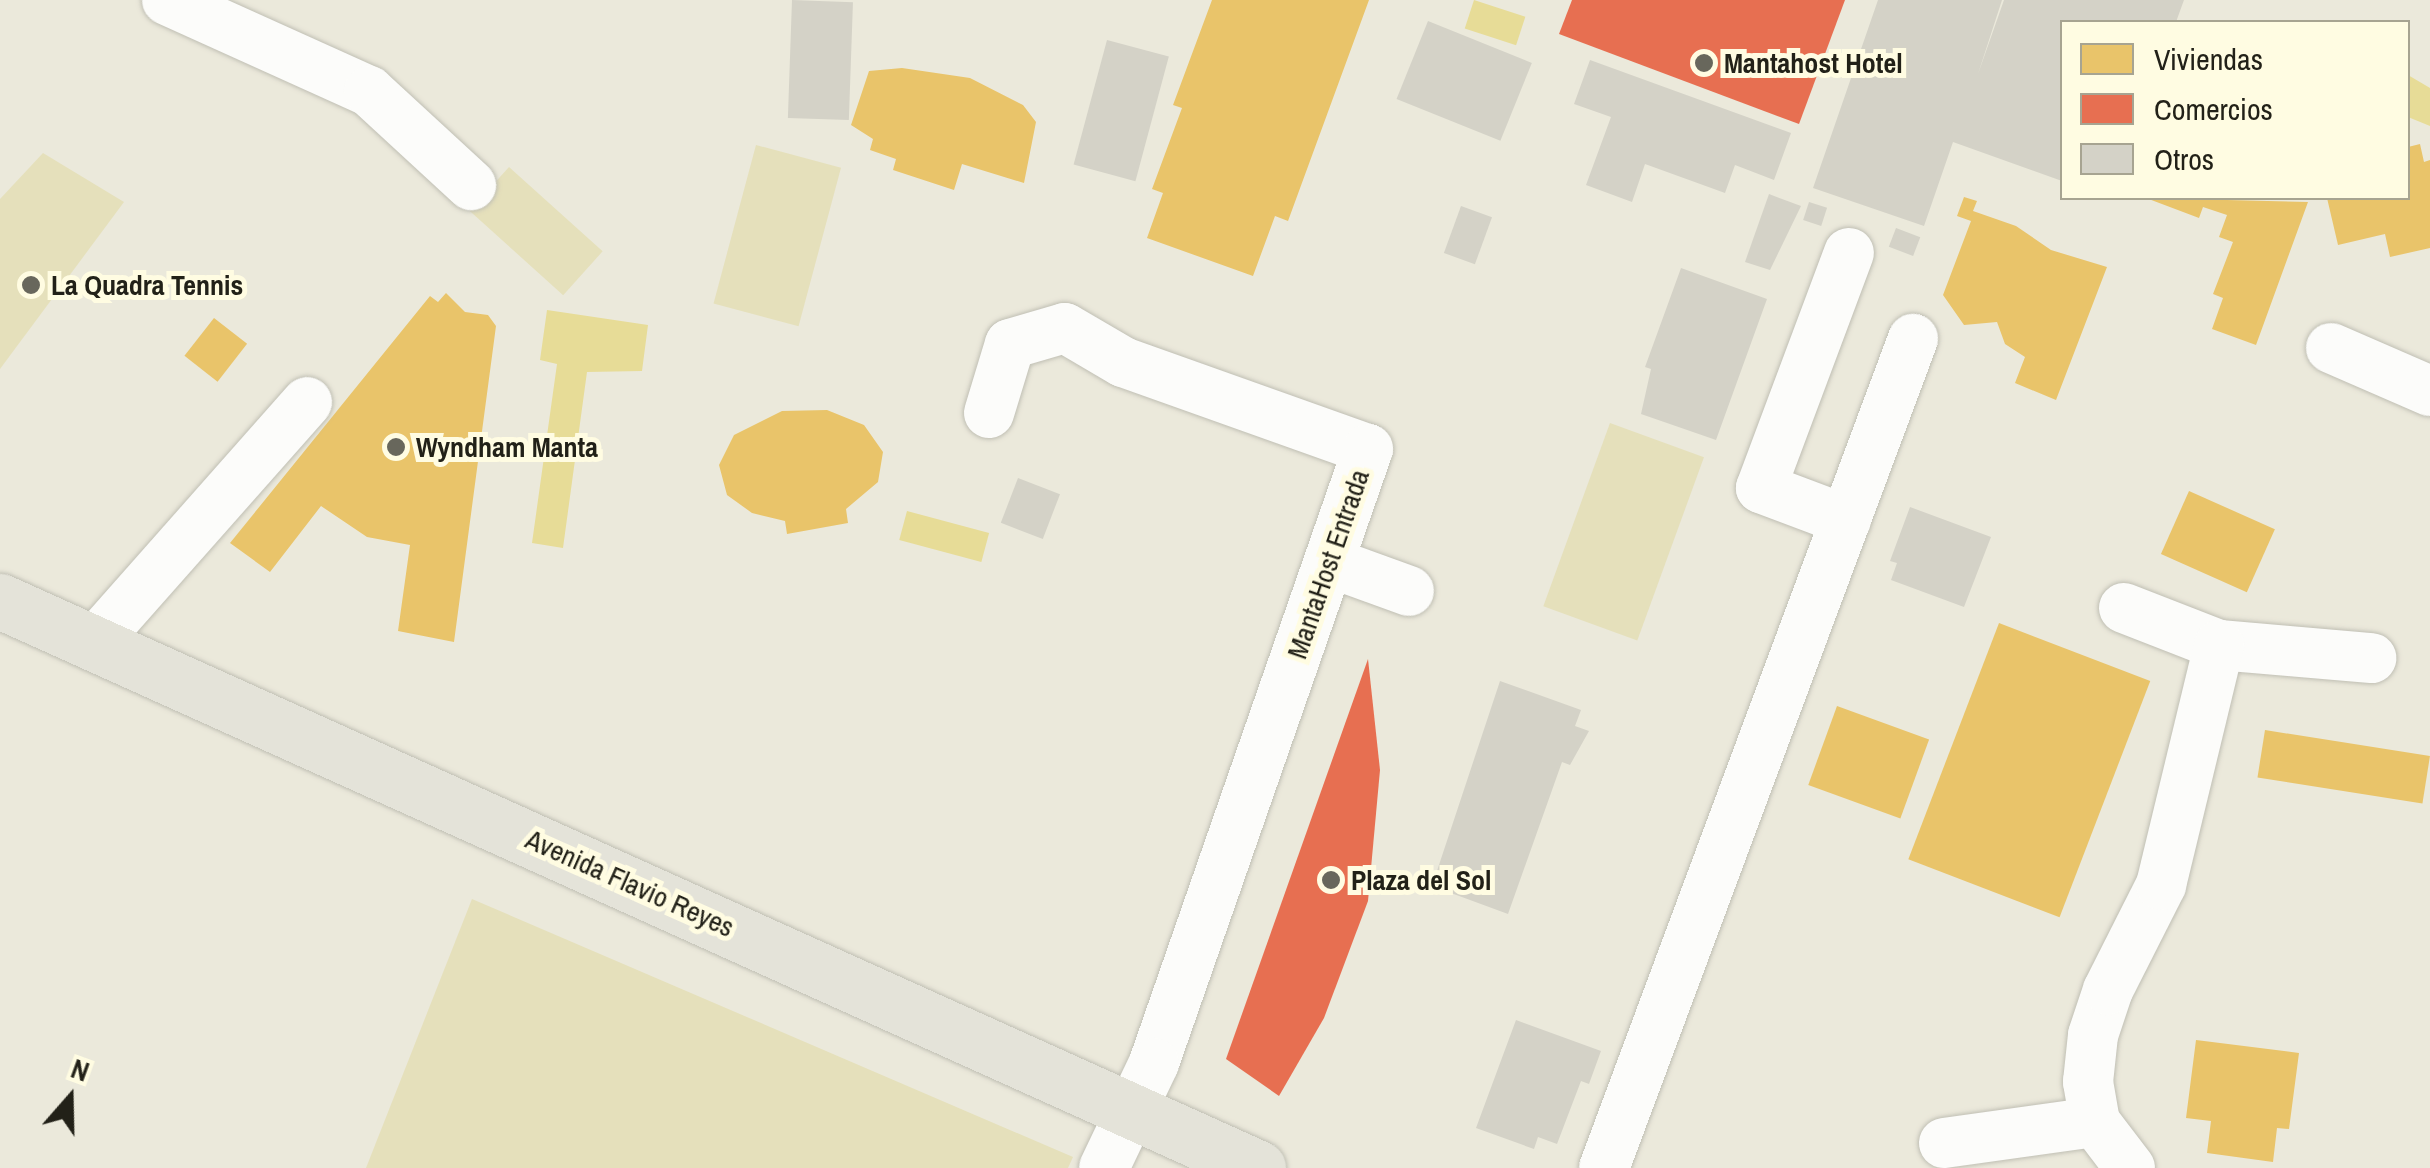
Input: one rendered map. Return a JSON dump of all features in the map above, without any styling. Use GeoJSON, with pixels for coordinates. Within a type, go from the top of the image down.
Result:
{"type":"FeatureCollection","features":[{"type":"Feature","properties":{"kind":"main road","name":"Avenida Flavio Reyes"},"geometry":{"type":"LineString","coordinates":[[0,601],[1258,1168]]}},
{"type":"Feature","properties":{"kind":"street"},"geometry":{"type":"LineString","coordinates":[[167,0],[369,91],[471,185]]}},
{"type":"Feature","properties":{"kind":"street"},"geometry":{"type":"LineString","coordinates":[[1846,520],[1761,488],[1849,253]]}},
{"type":"Feature","properties":{"kind":"street","name":"MantaHost Entrada"},"geometry":{"type":"LineString","coordinates":[[989,413],[1010,344],[1065,328],[1123,362],[1368,449],[1154,1063],[1104,1168]]}},
{"type":"Feature","properties":{"kind":"street"},"geometry":{"type":"LineString","coordinates":[[1604,1168],[1913,339]]}},
{"type":"Feature","properties":{"kind":"street"},"geometry":{"type":"LineString","coordinates":[[2331,348],[2430,391]]}},
{"type":"Feature","properties":{"kind":"street"},"geometry":{"type":"LineString","coordinates":[[93,644],[307,402]]}},
{"type":"Feature","properties":{"kind":"street"},"geometry":{"type":"LineString","coordinates":[[1329,562],[1409,590]]}},
{"type":"Feature","properties":{"kind":"street"},"geometry":{"type":"LineString","coordinates":[[2124,608],[2219,645],[2371,658]]}},
{"type":"Feature","properties":{"kind":"street"},"geometry":{"type":"LineString","coordinates":[[2130,1168],[2095,1122],[2088,1082],[2093,1036],[2108,990],[2161,884],[2181,818],[2201,698],[2219,645]]}},
{"type":"Feature","properties":{"kind":"street"},"geometry":{"type":"LineString","coordinates":[[1944,1143],[2095,1122]]}},
{"type":"Feature","properties":{"kind":"shaded area"},"geometry":{"type":"Polygon","coordinates":[[[1474,0],[1525,17],[1516,45],[1465,29],[1474,0]]]}},
{"type":"Feature","properties":{"kind":"shaded area"},"geometry":{"type":"Polygon","coordinates":[[[2410,76],[2430,88],[2430,126],[2410,118],[2410,76]]]}},
{"type":"Feature","properties":{"kind":"shaded area"},"geometry":{"type":"Polygon","coordinates":[[[756,145],[841,168],[799,326],[714,303],[756,145]]]}},
{"type":"Feature","properties":{"kind":"shaded area","name":"La Quadra Tennis"},"geometry":{"type":"Polygon","coordinates":[[[43,153],[124,202],[0,369],[0,199],[43,153]]]}},
{"type":"Feature","properties":{"kind":"shaded area"},"geometry":{"type":"Polygon","coordinates":[[[509,167],[603,251],[563,295],[470,211],[509,167]]]}},
{"type":"Feature","properties":{"kind":"shaded area"},"geometry":{"type":"Polygon","coordinates":[[[547,310],[648,325],[642,371],[587,372],[563,548],[532,543],[557,364],[540,360],[547,310]]]}},
{"type":"Feature","properties":{"kind":"shaded area"},"geometry":{"type":"Polygon","coordinates":[[[1610,423],[1704,457],[1637,640],[1543,606],[1610,423]]]}},
{"type":"Feature","properties":{"kind":"shaded area"},"geometry":{"type":"Polygon","coordinates":[[[907,511],[989,533],[981,562],[899,540],[907,511]]]}},
{"type":"Feature","properties":{"kind":"shaded area"},"geometry":{"type":"Polygon","coordinates":[[[472,899],[1073,1157],[1068,1168],[366,1168],[472,899]]]}},
{"type":"Feature","properties":{"kind":"building: Viviendas"},"geometry":{"type":"Polygon","coordinates":[[[1212,0],[1369,0],[1288,221],[1275,216],[1253,276],[1147,238],[1163,193],[1152,189],[1182,108],[1173,105],[1212,0]]]}},
{"type":"Feature","properties":{"kind":"building: Viviendas"},"geometry":{"type":"Polygon","coordinates":[[[902,68],[970,78],[1023,105],[1036,122],[1024,183],[962,164],[954,190],[893,170],[896,159],[870,150],[873,139],[851,125],[869,71],[902,68]]]}},
{"type":"Feature","properties":{"kind":"building: Viviendas"},"geometry":{"type":"Polygon","coordinates":[[[2420,144],[2424,162],[2430,160],[2430,248],[2390,257],[2385,234],[2338,245],[2327,200],[2410,200],[2410,146],[2420,144]]]}},
{"type":"Feature","properties":{"kind":"building: Viviendas"},"geometry":{"type":"Polygon","coordinates":[[[1964,197],[1977,201],[1973,211],[2016,226],[2051,250],[2107,267],[2056,400],[2015,383],[2025,357],[2005,344],[1997,322],[1964,325],[1943,295],[1971,221],[1957,216],[1964,197]]]}},
{"type":"Feature","properties":{"kind":"building: Viviendas"},"geometry":{"type":"Polygon","coordinates":[[[2151,200],[2308,202],[2256,345],[2212,329],[2223,298],[2213,294],[2233,242],[2219,237],[2227,215],[2203,207],[2199,218],[2151,200]]]}},
{"type":"Feature","properties":{"kind":"building: Viviendas","name":"Wyndham Manta"},"geometry":{"type":"Polygon","coordinates":[[[446,293],[465,312],[488,315],[496,326],[454,642],[398,631],[410,545],[367,537],[321,506],[270,572],[230,543],[430,296],[438,302],[446,293]]]}},
{"type":"Feature","properties":{"kind":"building: Viviendas"},"geometry":{"type":"Polygon","coordinates":[[[214,318],[247,344],[218,382],[184,356],[214,318]]]}},
{"type":"Feature","properties":{"kind":"building: Viviendas"},"geometry":{"type":"Polygon","coordinates":[[[827,410],[864,425],[883,452],[878,482],[846,509],[848,523],[787,534],[785,521],[752,513],[727,495],[719,465],[734,435],[782,411],[827,410]]]}},
{"type":"Feature","properties":{"kind":"building: Viviendas"},"geometry":{"type":"Polygon","coordinates":[[[2189,491],[2275,529],[2247,592],[2161,554],[2189,491]]]}},
{"type":"Feature","properties":{"kind":"building: Viviendas"},"geometry":{"type":"Polygon","coordinates":[[[1999,623],[2150,681],[2060,917],[1908,859],[1999,623]]]}},
{"type":"Feature","properties":{"kind":"building: Viviendas"},"geometry":{"type":"Polygon","coordinates":[[[1837,706],[1929,740],[1900,818],[1808,785],[1837,706]]]}},
{"type":"Feature","properties":{"kind":"building: Viviendas"},"geometry":{"type":"Polygon","coordinates":[[[2265,730],[2430,756],[2422,804],[2257,777],[2265,730]]]}},
{"type":"Feature","properties":{"kind":"building: Viviendas"},"geometry":{"type":"Polygon","coordinates":[[[2196,1040],[2299,1053],[2289,1129],[2277,1128],[2273,1162],[2207,1153],[2211,1121],[2186,1118],[2196,1040]]]}},
{"type":"Feature","properties":{"kind":"building: Comercios"},"geometry":{"type":"Polygon","coordinates":[[[1572,0],[1845,0],[1799,124],[1559,34],[1572,0]]]}},
{"type":"Feature","properties":{"kind":"building: Comercios","name":"Plaza del Sol"},"geometry":{"type":"Polygon","coordinates":[[[1368,659],[1380,770],[1368,901],[1324,1018],[1279,1096],[1226,1059],[1368,659]]]}},
{"type":"Feature","properties":{"kind":"building: Otros"},"geometry":{"type":"Polygon","coordinates":[[[792,0],[853,2],[849,120],[788,118],[792,0]]]}},
{"type":"Feature","properties":{"kind":"building: Otros"},"geometry":{"type":"Polygon","coordinates":[[[1878,0],[2002,0],[1978,74],[2004,0],[2184,0],[2177,20],[2060,20],[2060,180],[1953,142],[1924,226],[1813,188],[1878,0]]]}},
{"type":"Feature","properties":{"kind":"building: Otros"},"geometry":{"type":"Polygon","coordinates":[[[1428,21],[1532,63],[1500,141],[1397,99],[1428,21]]]}},
{"type":"Feature","properties":{"kind":"building: Otros"},"geometry":{"type":"Polygon","coordinates":[[[1107,40],[1169,57],[1135,181],[1074,165],[1107,40]]]}},
{"type":"Feature","properties":{"kind":"building: Otros"},"geometry":{"type":"Polygon","coordinates":[[[1590,60],[1791,133],[1774,180],[1735,165],[1725,193],[1645,164],[1632,202],[1586,185],[1611,117],[1574,104],[1590,60]]]}},
{"type":"Feature","properties":{"kind":"building: Otros"},"geometry":{"type":"Polygon","coordinates":[[[1769,194],[1801,206],[1770,270],[1745,262],[1769,194]]]}},
{"type":"Feature","properties":{"kind":"building: Otros"},"geometry":{"type":"Polygon","coordinates":[[[1809,202],[1827,208],[1821,226],[1803,220],[1809,202]]]}},
{"type":"Feature","properties":{"kind":"building: Otros"},"geometry":{"type":"Polygon","coordinates":[[[1461,206],[1492,217],[1475,264],[1444,253],[1461,206]]]}},
{"type":"Feature","properties":{"kind":"building: Otros"},"geometry":{"type":"Polygon","coordinates":[[[1896,228],[1920,237],[1913,256],[1889,247],[1896,228]]]}},
{"type":"Feature","properties":{"kind":"building: Otros"},"geometry":{"type":"Polygon","coordinates":[[[1681,268],[1767,299],[1716,440],[1641,414],[1651,369],[1645,367],[1681,268]]]}},
{"type":"Feature","properties":{"kind":"building: Otros"},"geometry":{"type":"Polygon","coordinates":[[[1018,478],[1060,494],[1043,539],[1001,523],[1018,478]]]}},
{"type":"Feature","properties":{"kind":"building: Otros"},"geometry":{"type":"Polygon","coordinates":[[[1910,507],[1991,537],[1964,607],[1891,580],[1897,563],[1890,561],[1910,507]]]}},
{"type":"Feature","properties":{"kind":"building: Otros"},"geometry":{"type":"Polygon","coordinates":[[[1500,681],[1581,710],[1575,726],[1589,731],[1570,765],[1562,762],[1508,914],[1432,886],[1500,681]]]}},
{"type":"Feature","properties":{"kind":"building: Otros"},"geometry":{"type":"Polygon","coordinates":[[[1516,1020],[1601,1051],[1589,1084],[1581,1081],[1557,1144],[1538,1137],[1534,1149],[1476,1128],[1516,1020]]]}},
{"type":"Feature","properties":{"kind":"place","name":"Mantahost Hotel"},"geometry":{"type":"Point","coordinates":[1704,63]}},
{"type":"Feature","properties":{"kind":"place","name":"La Quadra Tennis"},"geometry":{"type":"Point","coordinates":[31,285]}},
{"type":"Feature","properties":{"kind":"place","name":"Wyndham Manta"},"geometry":{"type":"Point","coordinates":[396,447]}},
{"type":"Feature","properties":{"kind":"place","name":"Plaza del Sol"},"geometry":{"type":"Point","coordinates":[1331,880]}}]}
